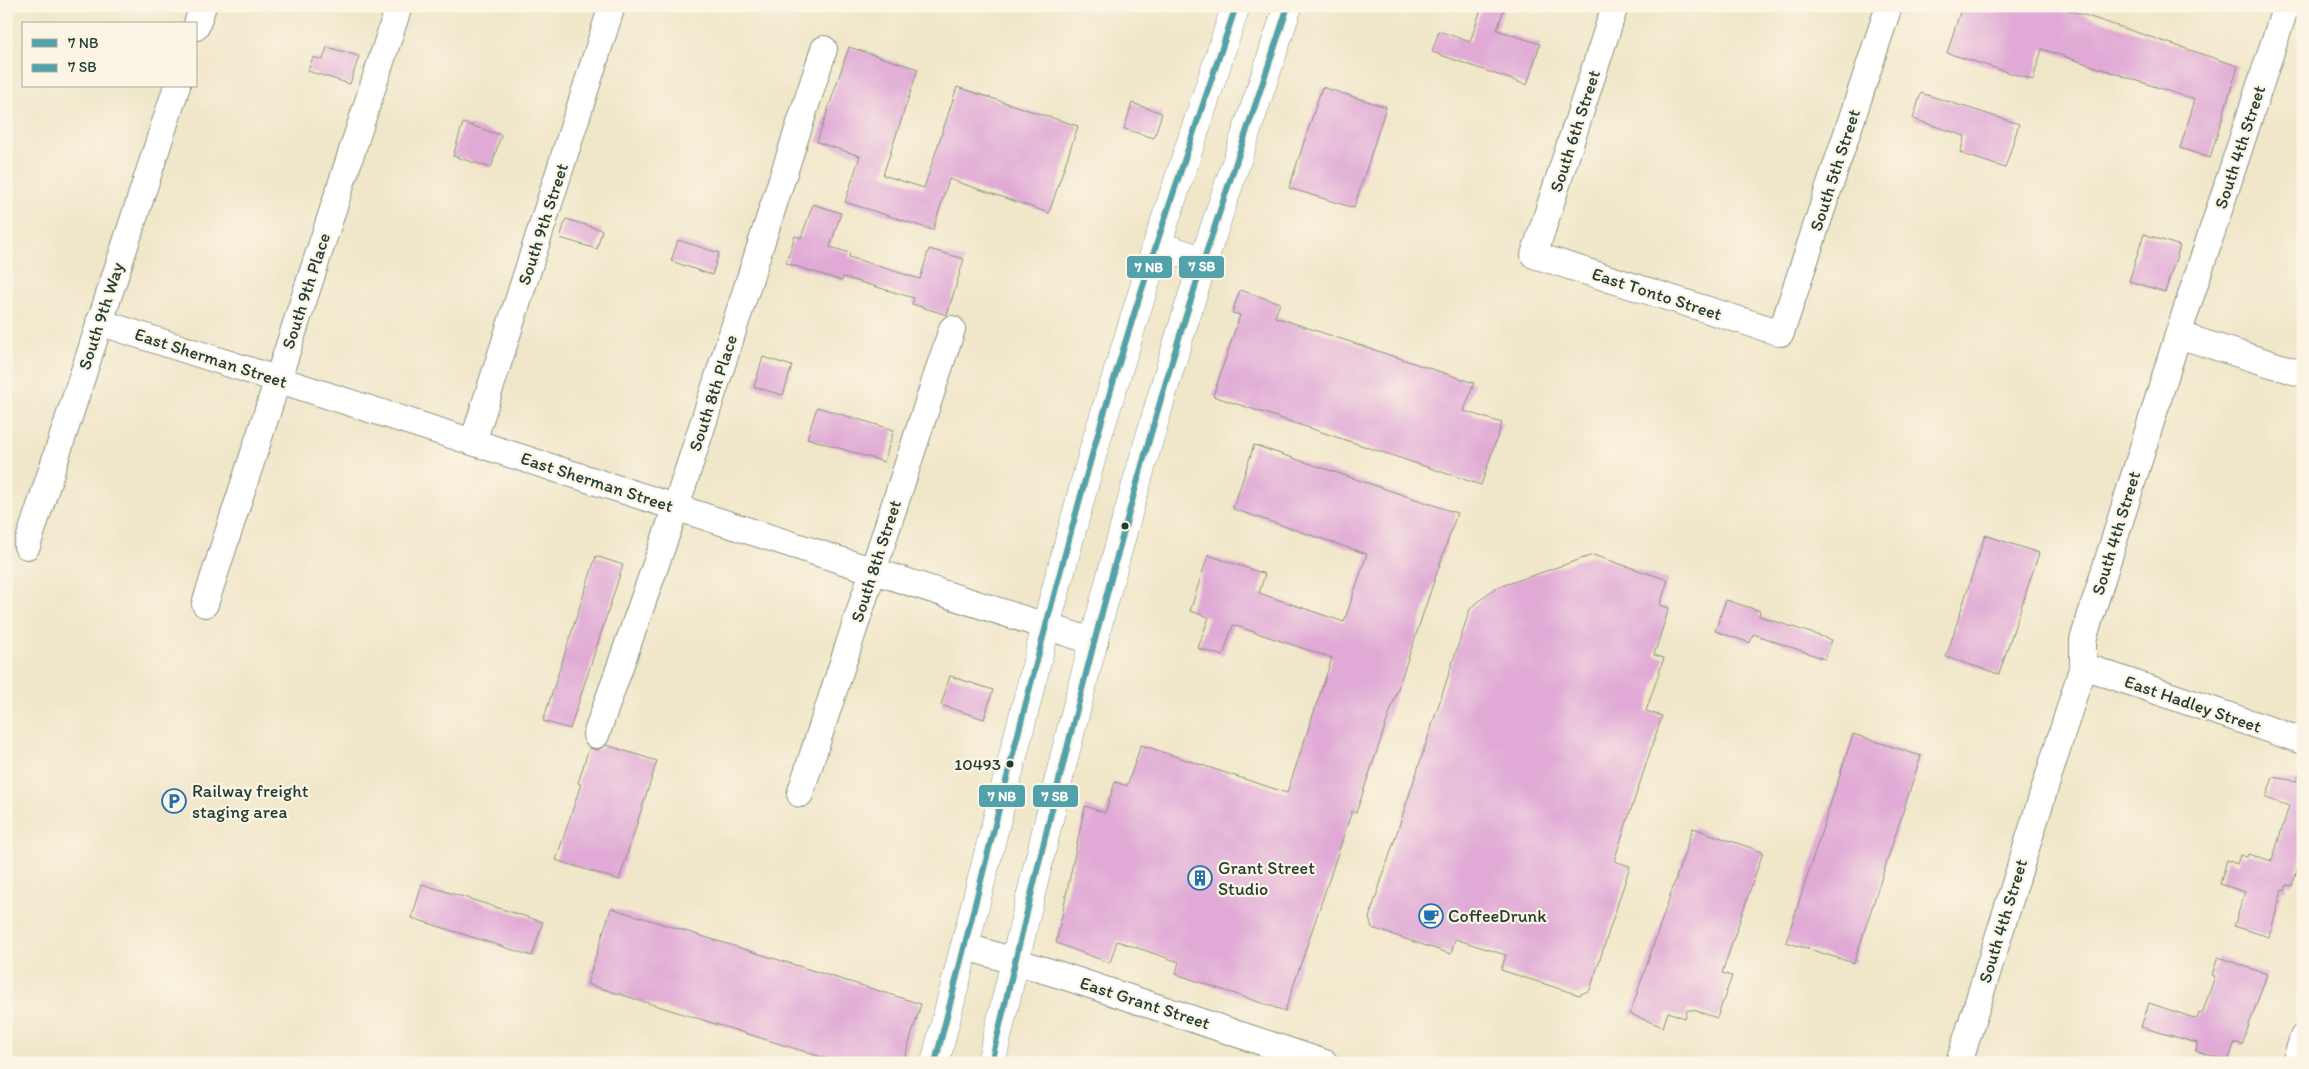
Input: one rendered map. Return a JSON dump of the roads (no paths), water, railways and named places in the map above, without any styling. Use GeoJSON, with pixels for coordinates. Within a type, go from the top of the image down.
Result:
{"type":"FeatureCollection","features":[{"type":"Feature","properties":{"kind":"main road"},"geometry":{"type":"LineString","coordinates":[[935,1063],[1046,626],[1095,446],[1157,245],[1236,6]]}},
{"type":"Feature","properties":{"kind":"main road"},"geometry":{"type":"LineString","coordinates":[[992,1063],[1015,961],[1095,642],[1154,423],[1288,6]]}},
{"type":"Feature","properties":{"kind":"main road"},"geometry":{"type":"LineString","coordinates":[[1157,245],[1205,262]]}},
{"type":"Feature","properties":{"kind":"street"},"geometry":{"type":"LineString","coordinates":[[198,22],[203,6]]}},
{"type":"Feature","properties":{"kind":"street","name":"South 9th Place"},"geometry":{"type":"LineString","coordinates":[[205,604],[399,6]]}},
{"type":"Feature","properties":{"kind":"street","name":"South 9th Street"},"geometry":{"type":"LineString","coordinates":[[473,442],[612,6]]}},
{"type":"Feature","properties":{"kind":"street","name":"South 6th Street"},"geometry":{"type":"LineString","coordinates":[[1534,255],[1615,6]]}},
{"type":"Feature","properties":{"kind":"street","name":"South 5th Street"},"geometry":{"type":"LineString","coordinates":[[1781,334],[1889,6]]}},
{"type":"Feature","properties":{"kind":"street","name":"South 4th Street"},"geometry":{"type":"LineString","coordinates":[[1959,1063],[2083,666],[2083,640],[2178,335],[2286,6]]}},
{"type":"Feature","properties":{"kind":"street","name":"South 8th Place"},"geometry":{"type":"LineString","coordinates":[[596,735],[676,507],[824,49]]}},
{"type":"Feature","properties":{"kind":"street","name":"South 9th Way"},"geometry":{"type":"LineString","coordinates":[[27,546],[176,88]]}},
{"type":"Feature","properties":{"kind":"street","name":"East Tonto Street"},"geometry":{"type":"LineString","coordinates":[[1534,255],[1781,334]]}},
{"type":"Feature","properties":{"kind":"street","name":"East Sherman Street"},"geometry":{"type":"LineString","coordinates":[[99,322],[1095,642]]}},
{"type":"Feature","properties":{"kind":"street","name":"South 8th Street"},"geometry":{"type":"LineString","coordinates":[[800,794],[952,329]]}},
{"type":"Feature","properties":{"kind":"street"},"geometry":{"type":"LineString","coordinates":[[2178,335],[2303,374]]}},
{"type":"Feature","properties":{"kind":"street","name":"East Hadley Street"},"geometry":{"type":"LineString","coordinates":[[2083,666],[2303,741]]}},
{"type":"Feature","properties":{"kind":"street","name":"East Grant Street"},"geometry":{"type":"LineString","coordinates":[[964,946],[1325,1063]]}},
{"type":"Feature","properties":{"kind":"street"},"geometry":{"type":"LineString","coordinates":[[2295,1063],[2303,1037]]}},
{"type":"Feature","properties":{"kind":"place","name":"10493"},"geometry":{"type":"Point","coordinates":[1010,764]}},
{"type":"Feature","properties":{"kind":"place","name":"Railway freight staging area"},"geometry":{"type":"Point","coordinates":[174,801]}},
{"type":"Feature","properties":{"kind":"place","name":"Grant Street Studio"},"geometry":{"type":"Point","coordinates":[1200,878]}},
{"type":"Feature","properties":{"kind":"place","name":"CoffeeDrunk"},"geometry":{"type":"Point","coordinates":[1431,916]}}]}
